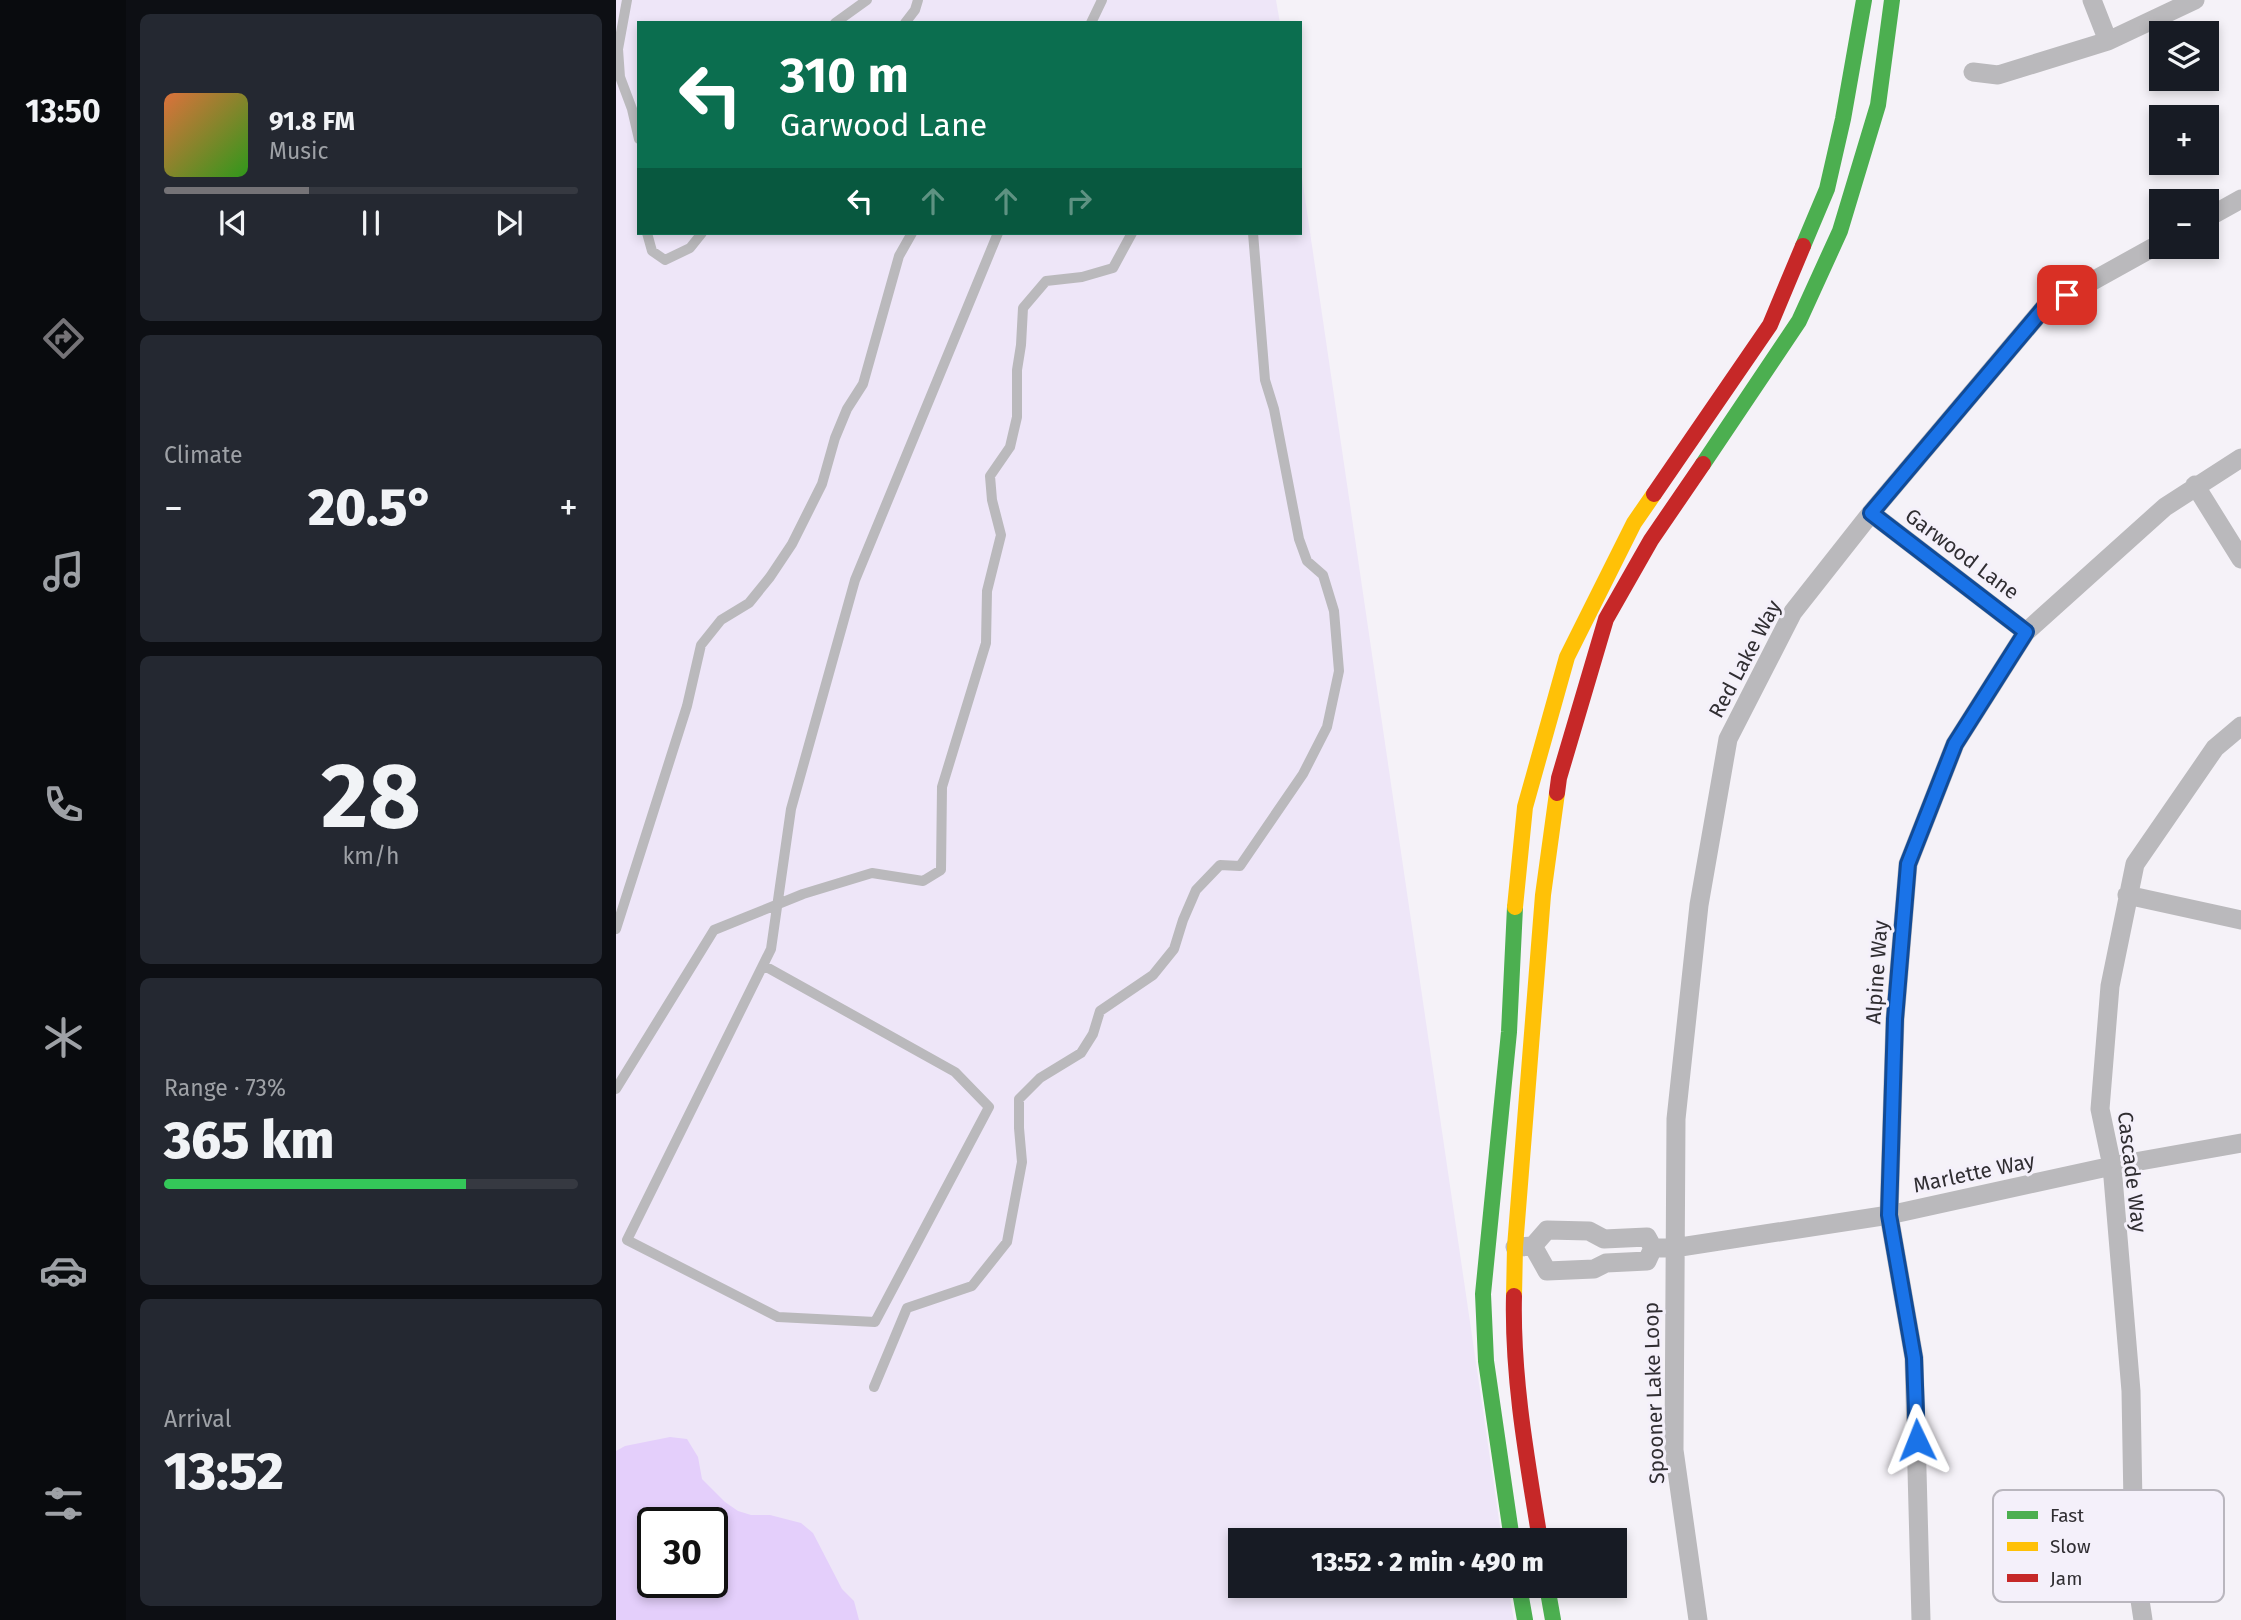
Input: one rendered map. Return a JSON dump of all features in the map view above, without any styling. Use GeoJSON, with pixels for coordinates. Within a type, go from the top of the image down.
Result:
{"type":"FeatureCollection","features":[{"type":"Feature","properties":{"kind":"main road"},"geometry":{"type":"LineString","coordinates":[[1510,1528],[1486,1361],[1483,1294],[1509,1032],[1512,933],[1525,807],[1567,657],[1634,523],[1770,325],[1827,189],[1843,119],[1864,0]]}},
{"type":"Feature","properties":{"kind":"main road"},"geometry":{"type":"LineString","coordinates":[[1538,1528],[1526,1455],[1513,1327],[1524,1247],[1543,895],[1559,778],[1606,620],[1651,540],[1748,400],[1804,310],[1840,231],[1878,105],[1892,0]]}},
{"type":"Feature","properties":{"kind":"main road"},"geometry":{"type":"LineString","coordinates":[[1487,1246],[1524,1247]]}},
{"type":"Feature","properties":{"kind":"main road"},"geometry":{"type":"LineString","coordinates":[[1521,1598],[1524,1620]]}},
{"type":"Feature","properties":{"kind":"main road"},"geometry":{"type":"LineString","coordinates":[[1549,1598],[1553,1620]]}},
{"type":"Feature","properties":{"kind":"street"},"geometry":{"type":"LineString","coordinates":[[2092,0],[2108,41]]}},
{"type":"Feature","properties":{"kind":"street"},"geometry":{"type":"LineString","coordinates":[[1973,72],[1998,75],[2108,41],[2195,0]]}},
{"type":"Feature","properties":{"kind":"street"},"geometry":{"type":"LineString","coordinates":[[2219,211],[2241,199]]}},
{"type":"Feature","properties":{"kind":"street","name":"Red Lake Way"},"geometry":{"type":"LineString","coordinates":[[1674,1248],[1676,1119],[1699,905],[1728,739],[1793,612],[1871,513],[2044,308],[2149,250]]}},
{"type":"Feature","properties":{"kind":"street","name":"Alpine Way"},"geometry":{"type":"LineString","coordinates":[[1921,1620],[1914,1358],[1889,1215],[1895,1019],[1908,864],[1955,744],[2026,632],[2165,507],[2195,485],[2241,458]]}},
{"type":"Feature","properties":{"kind":"street"},"geometry":{"type":"LineString","coordinates":[[2195,485],[2241,559]]}},
{"type":"Feature","properties":{"kind":"street","name":"Garwood Lane"},"geometry":{"type":"LineString","coordinates":[[1871,513],[2026,632]]}},
{"type":"Feature","properties":{"kind":"street","name":"Cascade Way"},"geometry":{"type":"LineString","coordinates":[[2133,1490],[2131,1391],[2112,1166],[2100,1109],[2110,986],[2135,864],[2215,748],[2241,726]]}},
{"type":"Feature","properties":{"kind":"street"},"geometry":{"type":"LineString","coordinates":[[2127,894],[2241,920]]}},
{"type":"Feature","properties":{"kind":"street","name":"Marlette Way"},"geometry":{"type":"LineString","coordinates":[[1653,1248],[1674,1248],[1889,1215],[2112,1166],[2241,1143]]}},
{"type":"Feature","properties":{"kind":"street"},"geometry":{"type":"LineString","coordinates":[[1547,1230],[1589,1231],[1604,1239],[1647,1237],[1653,1248],[1647,1261],[1606,1263],[1594,1269],[1547,1271],[1524,1247],[1547,1230]]}},
{"type":"Feature","properties":{"kind":"street"},"geometry":{"type":"LineString","coordinates":[[1604,1239],[1606,1263]]}},
{"type":"Feature","properties":{"kind":"street","name":"Spooner Lake Loop"},"geometry":{"type":"LineString","coordinates":[[1674,1248],[1674,1450],[1698,1620]]}},
{"type":"Feature","properties":{"kind":"street","name":"Cascade Way"},"geometry":{"type":"LineString","coordinates":[[2140,1602],[2143,1620]]}},
{"type":"Feature","properties":{"kind":"lane"},"geometry":{"type":"LineString","coordinates":[[627,0],[618,49],[620,77],[637,130]]}},
{"type":"Feature","properties":{"kind":"lane"},"geometry":{"type":"LineString","coordinates":[[838,21],[867,0]]}},
{"type":"Feature","properties":{"kind":"lane"},"geometry":{"type":"LineString","coordinates":[[907,21],[915,10],[918,0]]}},
{"type":"Feature","properties":{"kind":"lane"},"geometry":{"type":"LineString","coordinates":[[1092,21],[1102,0]]}},
{"type":"Feature","properties":{"kind":"lane"},"geometry":{"type":"LineString","coordinates":[[648,235],[652,251],[665,260],[690,248],[700,235]]}},
{"type":"Feature","properties":{"kind":"lane"},"geometry":{"type":"LineString","coordinates":[[616,929],[687,706],[701,645],[721,620],[749,603],[792,544],[821,484],[847,409],[863,384],[899,256],[911,235]]}},
{"type":"Feature","properties":{"kind":"lane"},"geometry":{"type":"LineString","coordinates":[[763,965],[955,1072],[989,1107],[874,1322],[778,1317],[627,1240],[763,965],[771,949],[791,809],[855,580],[997,235]]}},
{"type":"Feature","properties":{"kind":"lane"},"geometry":{"type":"LineString","coordinates":[[616,1088],[714,930],[777,904],[872,873],[923,881],[941,870],[942,787],[986,643],[987,591],[1000,536],[990,475],[1010,447],[1017,417],[1017,370],[1023,308],[1046,281],[1083,277],[1113,268],[1131,235]]}},
{"type":"Feature","properties":{"kind":"lane"},"geometry":{"type":"LineString","coordinates":[[874,1387],[907,1308],[972,1286],[1007,1242],[1022,1163],[1019,1099],[1040,1078],[1082,1053],[1093,1034],[1100,1011],[1153,975],[1174,949],[1182,920],[1196,890],[1220,865],[1240,866],[1303,774],[1327,727],[1339,671],[1334,611],[1323,575],[1307,561],[1299,540],[1274,409],[1265,380],[1253,235]]}},
{"type":"Feature","properties":{"kind":"shaded area"},"geometry":{"type":"Polygon","coordinates":[[[616,0],[1276,0],[1280,21],[637,21],[637,235],[1302,235],[1302,178],[1500,1528],[1228,1528],[1228,1598],[1510,1598],[1514,1620],[616,1620],[616,0]]]}},
{"type":"Feature","properties":{"kind":"shaded area"},"geometry":{"type":"Polygon","coordinates":[[[670,1437],[687,1439],[698,1457],[702,1479],[725,1502],[738,1511],[751,1515],[770,1515],[801,1523],[813,1533],[842,1589],[854,1601],[859,1620],[616,1620],[616,1451],[625,1446],[670,1437]]]}},
{"type":"Feature","properties":{"kind":"traffic: fast"},"geometry":{"type":"LineString","coordinates":[[1803,246],[1827,189],[1843,119],[1864,0]]}},
{"type":"Feature","properties":{"kind":"traffic: fast"},"geometry":{"type":"LineString","coordinates":[[1703,464],[1799,321],[1840,231],[1878,105],[1892,0]]}},
{"type":"Feature","properties":{"kind":"traffic: fast"},"geometry":{"type":"LineString","coordinates":[[1510,1528],[1486,1361],[1483,1294],[1509,1032],[1515,907]]}},
{"type":"Feature","properties":{"kind":"traffic: fast"},"geometry":{"type":"LineString","coordinates":[[1521,1598],[1525,1620]]}},
{"type":"Feature","properties":{"kind":"traffic: fast"},"geometry":{"type":"LineString","coordinates":[[1549,1598],[1553,1620]]}},
{"type":"Feature","properties":{"kind":"traffic: slow"},"geometry":{"type":"LineString","coordinates":[[1515,907],[1525,807],[1567,657],[1634,523],[1654,494]]}},
{"type":"Feature","properties":{"kind":"traffic: slow"},"geometry":{"type":"LineString","coordinates":[[1514,1296],[1515,1247],[1543,895],[1557,793]]}},
{"type":"Feature","properties":{"kind":"traffic: jam"},"geometry":{"type":"LineString","coordinates":[[1654,494],[1770,325],[1803,246]]}},
{"type":"Feature","properties":{"kind":"traffic: jam"},"geometry":{"type":"LineString","coordinates":[[1557,793],[1559,778],[1606,619],[1651,540],[1703,464]]}},
{"type":"Feature","properties":{"kind":"traffic: jam"},"geometry":{"type":"LineString","coordinates":[[1514,1296],[1518,1388],[1538,1528]]}},
{"type":"Feature","properties":{"kind":"route"},"geometry":{"type":"LineString","coordinates":[[1917,1440],[1914,1358],[1889,1215],[1895,1019],[1908,864],[1955,744],[2026,632],[1871,513],[2044,308],[2067,295]]}}]}
